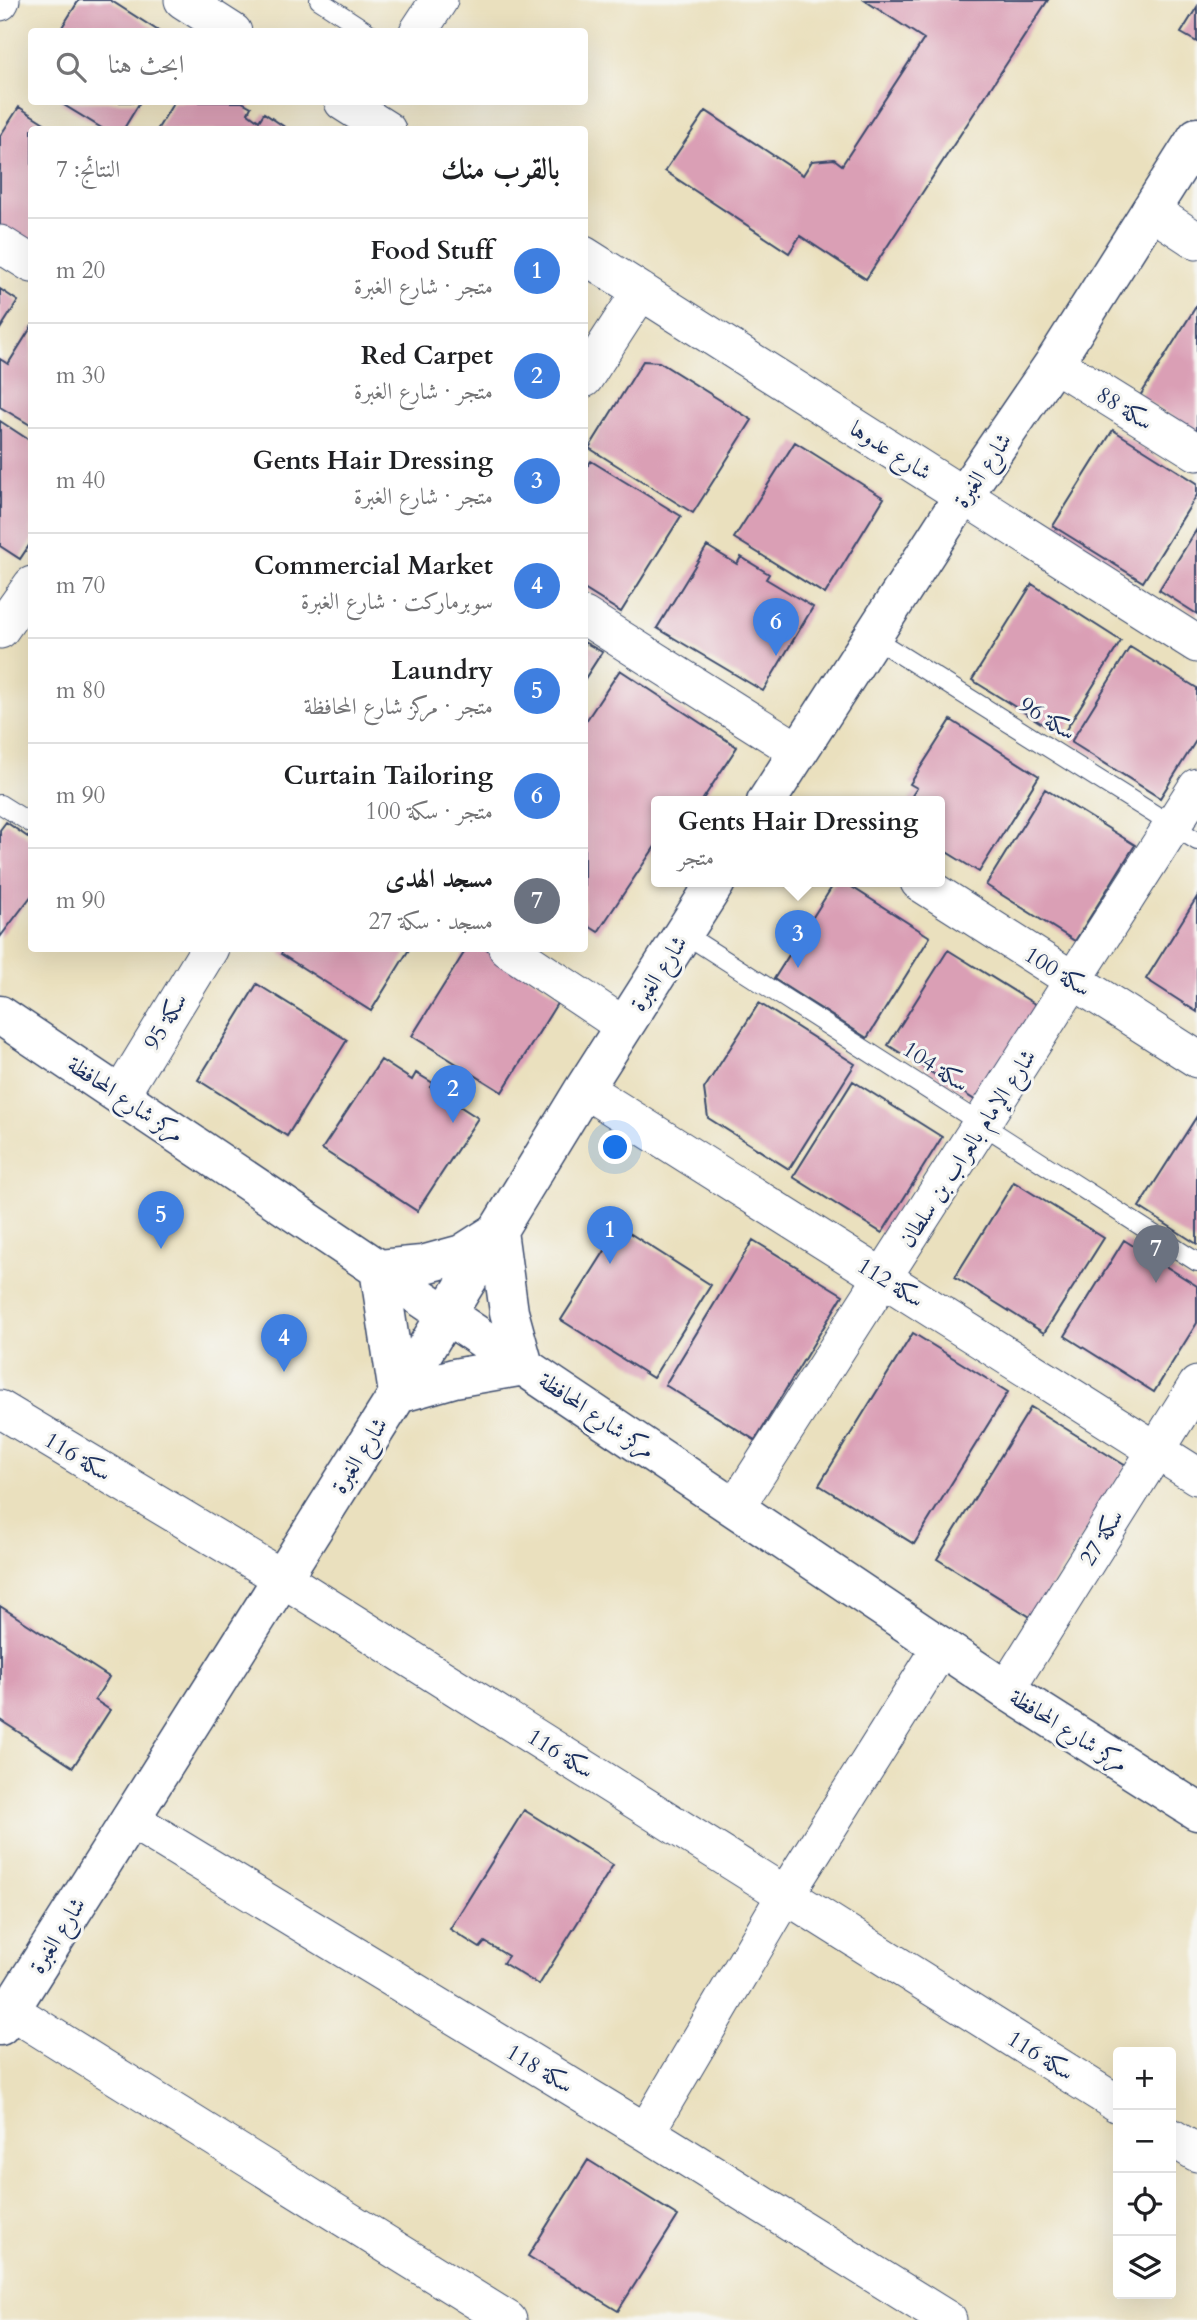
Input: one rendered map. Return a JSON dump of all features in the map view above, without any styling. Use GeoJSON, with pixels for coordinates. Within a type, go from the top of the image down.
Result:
{"type":"FeatureCollection","features":[{"type":"Feature","properties":{"kind":"street"},"geometry":{"type":"LineString","coordinates":[[183,0],[227,28]]}},
{"type":"Feature","properties":{"kind":"street"},"geometry":{"type":"LineString","coordinates":[[421,28],[439,0]]}},
{"type":"Feature","properties":{"kind":"street","name":"شارع الغبرة"},"geometry":{"type":"LineString","coordinates":[[779,796],[798,751],[963,496],[1054,363],[1197,137]]}},
{"type":"Feature","properties":{"kind":"street"},"geometry":{"type":"LineString","coordinates":[[1150,211],[1197,241]]}},
{"type":"Feature","properties":{"kind":"street"},"geometry":{"type":"LineString","coordinates":[[0,244],[28,262]]}},
{"type":"Feature","properties":{"kind":"street","name":"شارع عدوها"},"geometry":{"type":"LineString","coordinates":[[588,258],[1197,645]]}},
{"type":"Feature","properties":{"kind":"street"},"geometry":{"type":"LineString","coordinates":[[588,373],[641,291]]}},
{"type":"Feature","properties":{"kind":"street","name":"سكة 88"},"geometry":{"type":"LineString","coordinates":[[1054,363],[1197,452]]}},
{"type":"Feature","properties":{"kind":"street"},"geometry":{"type":"LineString","coordinates":[[9,626],[28,592]]}},
{"type":"Feature","properties":{"kind":"street"},"geometry":{"type":"LineString","coordinates":[[588,619],[798,751]]}},
{"type":"Feature","properties":{"kind":"street","name":"شارع الإمام بالعراب بن سلطان"},"geometry":{"type":"LineString","coordinates":[[735,1508],[1073,981],[1185,833],[1197,787]]}},
{"type":"Feature","properties":{"kind":"street","name":"شارع الغبرة"},"geometry":{"type":"LineString","coordinates":[[5,2018],[398,1394],[584,1089],[713,887]]}},
{"type":"Feature","properties":{"kind":"street","name":"سكة 100"},"geometry":{"type":"LineString","coordinates":[[927,887],[1197,1059]]}},
{"type":"Feature","properties":{"kind":"street","name":"سكة 95"},"geometry":{"type":"LineString","coordinates":[[121,1094],[208,952]]}},
{"type":"Feature","properties":{"kind":"street"},"geometry":{"type":"LineString","coordinates":[[513,952],[624,1026]]}},
{"type":"Feature","properties":{"kind":"street","name":"مركز شارع المحافظة"},"geometry":{"type":"LineString","coordinates":[[0,1015],[1006,1690],[1197,1811]]}},
{"type":"Feature","properties":{"kind":"street","name":"سكة 112"},"geometry":{"type":"LineString","coordinates":[[584,1089],[1197,1476]]}},
{"type":"Feature","properties":{"kind":"street"},"geometry":{"type":"LineString","coordinates":[[498,1231],[509,1312],[524,1366],[454,1378],[398,1394],[379,1269],[422,1265],[462,1254],[498,1231]]}},
{"type":"Feature","properties":{"kind":"street","name":"سكة 27"},"geometry":{"type":"LineString","coordinates":[[1006,1690],[1197,1385]]}},
{"type":"Feature","properties":{"kind":"street","name":"سكة 116"},"geometry":{"type":"LineString","coordinates":[[4,1421],[282,1578],[1113,2101]]}},
{"type":"Feature","properties":{"kind":"street"},"geometry":{"type":"LineString","coordinates":[[646,2132],[786,1894],[942,1646]]}},
{"type":"Feature","properties":{"kind":"street","name":"سكة 118"},"geometry":{"type":"LineString","coordinates":[[130,1819],[646,2132],[948,2320]]}},
{"type":"Feature","properties":{"kind":"street"},"geometry":{"type":"LineString","coordinates":[[5,2018],[508,2320]]}},
{"type":"Feature","properties":{"kind":"street"},"geometry":{"type":"LineString","coordinates":[[1176,2140],[1197,2153]]}},
{"type":"Feature","properties":{"kind":"lane"},"geometry":{"type":"LineString","coordinates":[[319,0],[362,28]]}},
{"type":"Feature","properties":{"kind":"lane","name":"سكة 96"},"geometry":{"type":"LineString","coordinates":[[872,637],[1185,833]]}},
{"type":"Feature","properties":{"kind":"lane"},"geometry":{"type":"LineString","coordinates":[[0,804],[28,822]]}},
{"type":"Feature","properties":{"kind":"lane","name":"سكة 104"},"geometry":{"type":"LineString","coordinates":[[683,933],[1197,1262]]}},
{"type":"Feature","properties":{"kind":"building"},"geometry":{"type":"Polygon","coordinates":[[[79,0],[110,0],[154,28],[62,28],[79,0]]]}},
{"type":"Feature","properties":{"kind":"building"},"geometry":{"type":"Polygon","coordinates":[[[864,0],[1048,0],[866,279],[800,236],[789,253],[665,171],[706,111],[803,175],[812,161],[834,159],[842,165],[924,39],[864,0]]]}},
{"type":"Feature","properties":{"kind":"building"},"geometry":{"type":"Polygon","coordinates":[[[1197,7],[1197,42],[1181,33],[1197,7]]]}},
{"type":"Feature","properties":{"kind":"building"},"geometry":{"type":"Polygon","coordinates":[[[64,105],[138,105],[125,126],[98,126],[64,105]]]}},
{"type":"Feature","properties":{"kind":"building"},"geometry":{"type":"Polygon","coordinates":[[[172,105],[247,105],[251,107],[248,113],[259,121],[264,113],[283,126],[159,126],[172,105]]]}},
{"type":"Feature","properties":{"kind":"building"},"geometry":{"type":"Polygon","coordinates":[[[19,107],[49,126],[28,126],[28,246],[0,228],[0,136],[19,107]]]}},
{"type":"Feature","properties":{"kind":"building"},"geometry":{"type":"Polygon","coordinates":[[[0,289],[18,301],[0,329],[0,289]]]}},
{"type":"Feature","properties":{"kind":"building"},"geometry":{"type":"Polygon","coordinates":[[[1197,305],[1197,432],[1140,396],[1197,305]]]}},
{"type":"Feature","properties":{"kind":"building"},"geometry":{"type":"Polygon","coordinates":[[[28,332],[28,424],[0,407],[0,359],[8,364],[28,332]]]}},
{"type":"Feature","properties":{"kind":"building"},"geometry":{"type":"Polygon","coordinates":[[[643,361],[659,362],[752,420],[693,513],[589,448],[643,361]]]}},
{"type":"Feature","properties":{"kind":"building"},"geometry":{"type":"Polygon","coordinates":[[[0,421],[28,439],[28,547],[20,559],[0,546],[0,421]]]}},
{"type":"Feature","properties":{"kind":"building"},"geometry":{"type":"Polygon","coordinates":[[[1113,430],[1197,483],[1197,495],[1143,582],[1053,526],[1113,430]]]}},
{"type":"Feature","properties":{"kind":"building"},"geometry":{"type":"Polygon","coordinates":[[[795,442],[884,498],[825,594],[734,538],[795,442]]]}},
{"type":"Feature","properties":{"kind":"building"},"geometry":{"type":"Polygon","coordinates":[[[591,461],[681,516],[621,612],[588,591],[588,465],[591,461]]]}},
{"type":"Feature","properties":{"kind":"building"},"geometry":{"type":"Polygon","coordinates":[[[1197,529],[1197,614],[1159,590],[1197,529]]]}},
{"type":"Feature","properties":{"kind":"building"},"geometry":{"type":"Polygon","coordinates":[[[707,546],[737,564],[741,557],[769,574],[766,579],[813,607],[763,691],[657,628],[707,546]]]}},
{"type":"Feature","properties":{"kind":"building"},"geometry":{"type":"Polygon","coordinates":[[[1032,584],[1121,641],[1062,736],[972,680],[1032,584]]]}},
{"type":"Feature","properties":{"kind":"building"},"geometry":{"type":"Polygon","coordinates":[[[588,644],[602,652],[588,674],[588,644]]]}},
{"type":"Feature","properties":{"kind":"building"},"geometry":{"type":"Polygon","coordinates":[[[1130,647],[1197,688],[1197,739],[1160,798],[1071,742],[1130,647]]]}},
{"type":"Feature","properties":{"kind":"building"},"geometry":{"type":"Polygon","coordinates":[[[620,670],[737,747],[705,796],[651,796],[651,852],[598,932],[588,926],[588,718],[620,670]]]}},
{"type":"Feature","properties":{"kind":"building"},"geometry":{"type":"Polygon","coordinates":[[[951,720],[1039,776],[979,872],[945,851],[945,796],[912,796],[917,788],[910,784],[951,720]]]}},
{"type":"Feature","properties":{"kind":"building"},"geometry":{"type":"Polygon","coordinates":[[[1045,789],[1135,845],[1075,941],[986,885],[1045,789]]]}},
{"type":"Feature","properties":{"kind":"building"},"geometry":{"type":"Polygon","coordinates":[[[6,822],[28,837],[28,900],[0,937],[0,830],[6,822]]]}},
{"type":"Feature","properties":{"kind":"building"},"geometry":{"type":"Polygon","coordinates":[[[832,887],[852,887],[930,937],[867,1038],[774,979],[832,887]]]}},
{"type":"Feature","properties":{"kind":"building"},"geometry":{"type":"Polygon","coordinates":[[[1197,897],[1197,1012],[1146,979],[1197,897]]]}},
{"type":"Feature","properties":{"kind":"building"},"geometry":{"type":"Polygon","coordinates":[[[948,950],[1038,1006],[978,1102],[888,1045],[948,950]]]}},
{"type":"Feature","properties":{"kind":"building"},"geometry":{"type":"Polygon","coordinates":[[[282,952],[408,952],[371,1011],[281,954],[282,952]]]}},
{"type":"Feature","properties":{"kind":"building"},"geometry":{"type":"Polygon","coordinates":[[[464,952],[491,952],[561,997],[502,1092],[412,1036],[464,952]]]}},
{"type":"Feature","properties":{"kind":"building"},"geometry":{"type":"Polygon","coordinates":[[[257,984],[347,1040],[287,1136],[198,1080],[257,984]]]}},
{"type":"Feature","properties":{"kind":"building"},"geometry":{"type":"Polygon","coordinates":[[[759,1003],[855,1064],[789,1169],[708,1118],[704,1089],[759,1003]]]}},
{"type":"Feature","properties":{"kind":"building"},"geometry":{"type":"Polygon","coordinates":[[[381,1060],[412,1080],[416,1073],[433,1083],[430,1087],[478,1118],[417,1211],[322,1149],[381,1060]]]}},
{"type":"Feature","properties":{"kind":"building"},"geometry":{"type":"Polygon","coordinates":[[[853,1081],[942,1137],[882,1233],[793,1177],[853,1081]]]}},
{"type":"Feature","properties":{"kind":"building"},"geometry":{"type":"Polygon","coordinates":[[[1197,1116],[1197,1244],[1139,1207],[1197,1116]]]}},
{"type":"Feature","properties":{"kind":"building"},"geometry":{"type":"Polygon","coordinates":[[[1014,1182],[1104,1238],[1044,1333],[955,1277],[1014,1182]]]}},
{"type":"Feature","properties":{"kind":"building"},"geometry":{"type":"Polygon","coordinates":[[[620,1227],[711,1285],[653,1378],[561,1320],[620,1227]]]}},
{"type":"Feature","properties":{"kind":"building"},"geometry":{"type":"Polygon","coordinates":[[[753,1240],[843,1295],[755,1440],[665,1385],[753,1240]]]}},
{"type":"Feature","properties":{"kind":"building"},"geometry":{"type":"Polygon","coordinates":[[[1124,1240],[1197,1286],[1197,1323],[1154,1392],[1065,1336],[1124,1240]]]}},
{"type":"Feature","properties":{"kind":"building"},"geometry":{"type":"Polygon","coordinates":[[[913,1333],[1008,1392],[914,1544],[819,1485],[913,1333]]]}},
{"type":"Feature","properties":{"kind":"building"},"geometry":{"type":"Polygon","coordinates":[[[1031,1407],[1126,1466],[1032,1618],[937,1559],[1031,1407]]]}},
{"type":"Feature","properties":{"kind":"building"},"geometry":{"type":"Polygon","coordinates":[[[0,1606],[109,1677],[95,1700],[110,1710],[73,1767],[0,1720],[0,1606]]]}},
{"type":"Feature","properties":{"kind":"building"},"geometry":{"type":"Polygon","coordinates":[[[524,1810],[613,1865],[539,1985],[503,1963],[508,1956],[485,1942],[480,1948],[450,1929],[524,1810]]]}},
{"type":"Feature","properties":{"kind":"building"},"geometry":{"type":"Polygon","coordinates":[[[588,2160],[678,2216],[618,2311],[528,2256],[588,2160]]]}},
{"type":"Feature","properties":{"kind":"place","name":"Curtain Tailoring"},"geometry":{"type":"Point","coordinates":[776,656]}},
{"type":"Feature","properties":{"kind":"place","name":"Gents Hair Dressing"},"geometry":{"type":"Point","coordinates":[798,968]}},
{"type":"Feature","properties":{"kind":"place","name":"Red Carpet"},"geometry":{"type":"Point","coordinates":[453,1123]}},
{"type":"Feature","properties":{"kind":"place","name":"Laundry"},"geometry":{"type":"Point","coordinates":[161,1249]}},
{"type":"Feature","properties":{"kind":"place","name":"Food Stuff"},"geometry":{"type":"Point","coordinates":[610,1264]}},
{"type":"Feature","properties":{"kind":"place","name":"مسجد الهدى"},"geometry":{"type":"Point","coordinates":[1156,1283]}},
{"type":"Feature","properties":{"kind":"place","name":"Commercial Market"},"geometry":{"type":"Point","coordinates":[284,1372]}}]}
